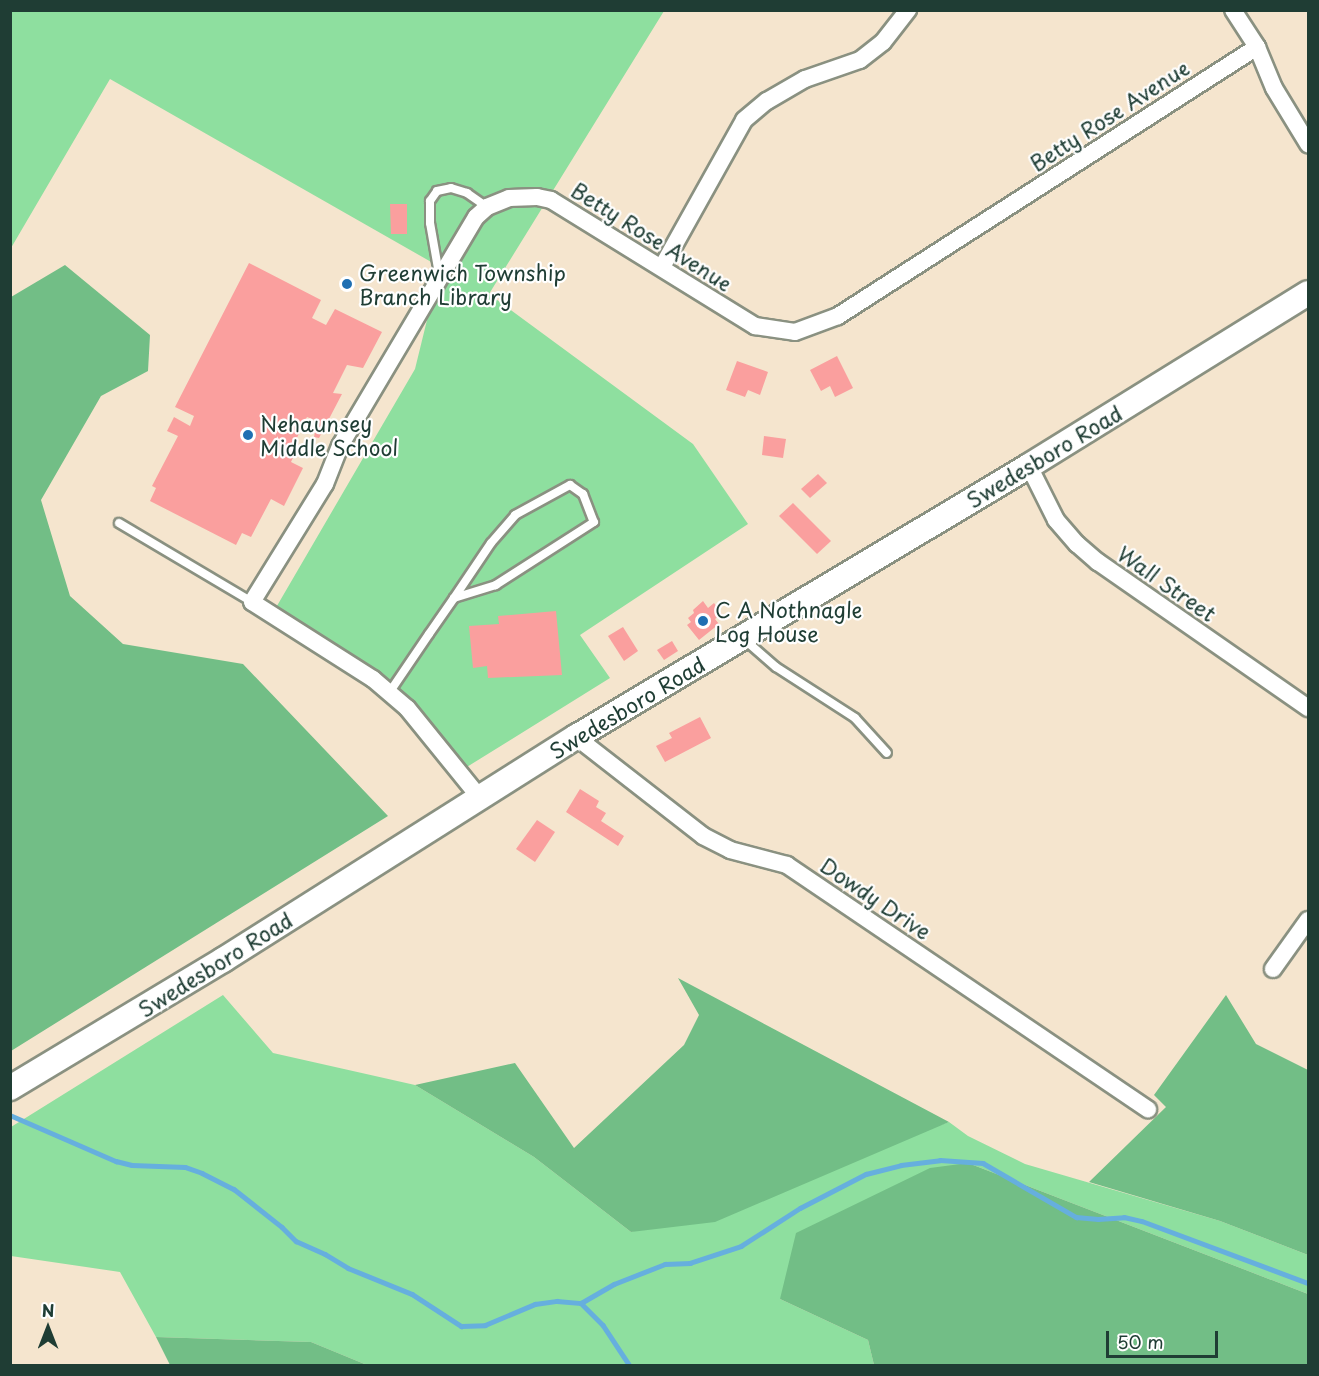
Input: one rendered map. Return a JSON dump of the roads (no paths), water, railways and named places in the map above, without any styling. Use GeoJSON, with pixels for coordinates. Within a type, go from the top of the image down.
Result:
{"type":"FeatureCollection","features":[{"type":"Feature","properties":{"kind":"main road","name":"Swedesboro Road"},"geometry":{"type":"LineString","coordinates":[[10,1088],[223,960],[576,737],[1029,466],[1308,294]]}},
{"type":"Feature","properties":{"kind":"street"},"geometry":{"type":"LineString","coordinates":[[662,267],[744,120],[767,101],[805,79],[860,60],[883,42],[908,10]]}},
{"type":"Feature","properties":{"kind":"street"},"geometry":{"type":"LineString","coordinates":[[1233,10],[1257,47],[1274,88],[1308,144]]}},
{"type":"Feature","properties":{"kind":"street","name":"Betty Rose Avenue"},"geometry":{"type":"LineString","coordinates":[[487,207],[509,198],[537,197],[551,200],[755,326],[795,332],[838,316],[1257,47]]}},
{"type":"Feature","properties":{"kind":"street"},"geometry":{"type":"LineString","coordinates":[[480,798],[407,708],[373,679],[252,602],[324,484],[340,446],[440,277],[476,217],[487,207]]}},
{"type":"Feature","properties":{"kind":"street","name":"Wall Street"},"geometry":{"type":"LineString","coordinates":[[1029,466],[1056,520],[1077,544],[1098,562],[1308,708]]}},
{"type":"Feature","properties":{"kind":"street","name":"Dowdy Drive"},"geometry":{"type":"LineString","coordinates":[[576,737],[703,836],[730,850],[787,864],[1148,1109]]}},
{"type":"Feature","properties":{"kind":"street"},"geometry":{"type":"LineString","coordinates":[[1273,969],[1308,920]]}},
{"type":"Feature","properties":{"kind":"lane"},"geometry":{"type":"LineString","coordinates":[[440,277],[430,223],[430,201],[437,191],[451,188],[467,194],[487,207]]}},
{"type":"Feature","properties":{"kind":"lane"},"geometry":{"type":"LineString","coordinates":[[389,693],[491,543],[515,515],[570,485],[583,494],[594,522],[496,585],[454,598]]}},
{"type":"Feature","properties":{"kind":"lane"},"geometry":{"type":"LineString","coordinates":[[119,523],[252,602]]}},
{"type":"Feature","properties":{"kind":"lane"},"geometry":{"type":"LineString","coordinates":[[742,638],[776,667],[855,718],[887,753]]}},
{"type":"Feature","properties":{"kind":"waterway"},"geometry":{"type":"LineString","coordinates":[[10,1115],[116,1161],[132,1165],[185,1167],[202,1173],[234,1189],[296,1241],[325,1254],[348,1268],[412,1294],[461,1326],[485,1325],[535,1304],[557,1301],[581,1303],[603,1325],[630,1366]]}},
{"type":"Feature","properties":{"kind":"waterway"},"geometry":{"type":"LineString","coordinates":[[581,1303],[614,1284],[665,1264],[690,1263],[741,1246],[800,1208],[866,1174],[901,1165],[940,1160],[983,1163],[1076,1217],[1098,1219],[1124,1217],[1142,1221],[1308,1283]]}},
{"type":"Feature","properties":{"kind":"place","name":"Greenwich Township Branch Library"},"geometry":{"type":"Point","coordinates":[347,284]}},
{"type":"Feature","properties":{"kind":"place","name":"Nehaunsey Middle School"},"geometry":{"type":"Point","coordinates":[248,435]}},
{"type":"Feature","properties":{"kind":"place","name":"C A Nothnagle Log House"},"geometry":{"type":"Point","coordinates":[703,621]}}]}
